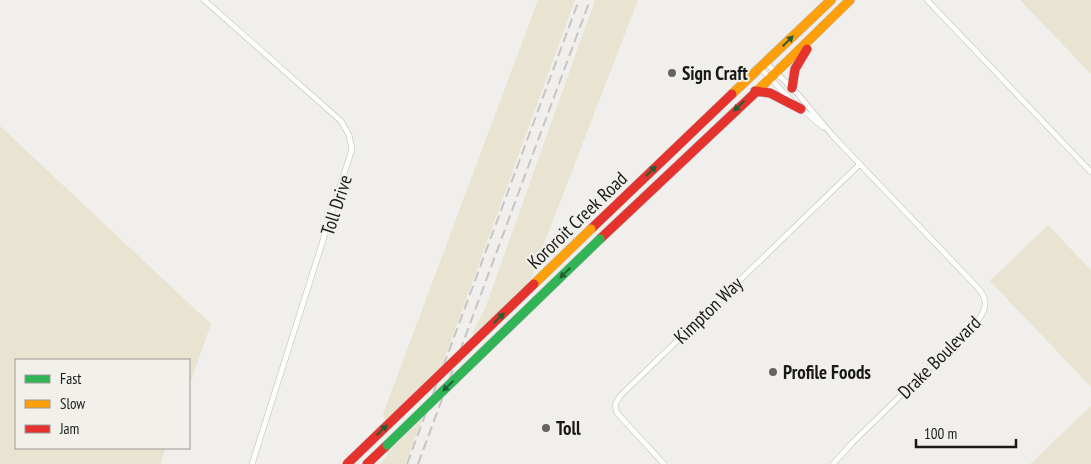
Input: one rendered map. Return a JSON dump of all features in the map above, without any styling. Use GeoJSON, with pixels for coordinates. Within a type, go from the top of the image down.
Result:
{"type":"FeatureCollection","features":[{"type":"Feature","properties":{"kind":"main road","name":"Kororoit Creek Road"},"geometry":{"type":"LineString","coordinates":[[347,464],[831,0]]}},
{"type":"Feature","properties":{"kind":"main road","name":"Kororoit Creek Road"},"geometry":{"type":"LineString","coordinates":[[367,464],[755,90],[822,29],[850,0]]}},
{"type":"Feature","properties":{"kind":"main road"},"geometry":{"type":"LineString","coordinates":[[792,88],[793,74],[798,62],[822,29]]}},
{"type":"Feature","properties":{"kind":"main road"},"geometry":{"type":"LineString","coordinates":[[755,90],[770,93],[801,109]]}},
{"type":"Feature","properties":{"kind":"street","name":"Toll Drive"},"geometry":{"type":"LineString","coordinates":[[204,0],[341,121],[349,135],[352,149],[252,464]]}},
{"type":"Feature","properties":{"kind":"street"},"geometry":{"type":"LineString","coordinates":[[927,0],[1091,172]]}},
{"type":"Feature","properties":{"kind":"street","name":"Drake Boulevard"},"geometry":{"type":"LineString","coordinates":[[762,65],[792,88],[833,136],[976,287],[986,300],[986,307],[979,319],[852,442],[833,464]]}},
{"type":"Feature","properties":{"kind":"street","name":"Drake Boulevard"},"geometry":{"type":"LineString","coordinates":[[762,65],[773,75],[801,109],[833,136]]}},
{"type":"Feature","properties":{"kind":"street","name":"Kimpton Way"},"geometry":{"type":"LineString","coordinates":[[664,464],[617,413],[615,405],[620,396],[860,164]]}},
{"type":"Feature","properties":{"kind":"shaded area"},"geometry":{"type":"Polygon","coordinates":[[[538,0],[575,0],[441,368],[386,423],[383,414],[538,0]]]}},
{"type":"Feature","properties":{"kind":"shaded area"},"geometry":{"type":"Polygon","coordinates":[[[595,0],[638,0],[535,267],[531,282],[474,337],[473,332],[486,306],[595,0]]]}},
{"type":"Feature","properties":{"kind":"shaded area"},"geometry":{"type":"Polygon","coordinates":[[[1020,0],[1091,0],[1091,74],[1020,0]]]}},
{"type":"Feature","properties":{"kind":"shaded area"},"geometry":{"type":"Polygon","coordinates":[[[0,126],[211,324],[190,383],[190,359],[15,359],[15,449],[166,449],[160,464],[0,464],[0,126]]]}},
{"type":"Feature","properties":{"kind":"shaded area"},"geometry":{"type":"Polygon","coordinates":[[[1048,225],[1091,270],[1091,387],[990,281],[1048,225]]]}},
{"type":"Feature","properties":{"kind":"shaded area"},"geometry":{"type":"Polygon","coordinates":[[[1090,407],[1091,464],[1030,464],[1090,407]]]}},
{"type":"Feature","properties":{"kind":"shaded area"},"geometry":{"type":"Polygon","coordinates":[[[423,418],[405,464],[380,464],[394,446],[423,418]]]}},
{"type":"Feature","properties":{"kind":"railway"},"geometry":{"type":"LineString","coordinates":[[407,464],[579,0]]}},
{"type":"Feature","properties":{"kind":"railway"},"geometry":{"type":"LineString","coordinates":[[418,464],[590,0]]}},
{"type":"Feature","properties":{"kind":"traffic: slow"},"geometry":{"type":"LineString","coordinates":[[732,94],[831,0]]}},
{"type":"Feature","properties":{"kind":"traffic: slow"},"geometry":{"type":"LineString","coordinates":[[756,92],[850,0]]}},
{"type":"Feature","properties":{"kind":"traffic: slow"},"geometry":{"type":"LineString","coordinates":[[534,284],[591,229]]}},
{"type":"Feature","properties":{"kind":"traffic: jam"},"geometry":{"type":"LineString","coordinates":[[792,88],[795,69],[807,49]]}},
{"type":"Feature","properties":{"kind":"traffic: jam"},"geometry":{"type":"LineString","coordinates":[[755,91],[770,93],[801,109]]}},
{"type":"Feature","properties":{"kind":"traffic: jam"},"geometry":{"type":"LineString","coordinates":[[600,239],[756,92]]}},
{"type":"Feature","properties":{"kind":"traffic: jam"},"geometry":{"type":"LineString","coordinates":[[591,229],[732,94]]}},
{"type":"Feature","properties":{"kind":"traffic: jam"},"geometry":{"type":"LineString","coordinates":[[347,464],[534,284]]}},
{"type":"Feature","properties":{"kind":"traffic: jam"},"geometry":{"type":"LineString","coordinates":[[367,464],[387,445]]}},
{"type":"Feature","properties":{"kind":"traffic: fast"},"geometry":{"type":"LineString","coordinates":[[387,445],[600,239]]}},
{"type":"Feature","properties":{"kind":"place","name":"Sign Craft"},"geometry":{"type":"Point","coordinates":[672,73]}},
{"type":"Feature","properties":{"kind":"place","name":"Profile Foods"},"geometry":{"type":"Point","coordinates":[773,372]}},
{"type":"Feature","properties":{"kind":"place","name":"Toll"},"geometry":{"type":"Point","coordinates":[546,428]}}]}
